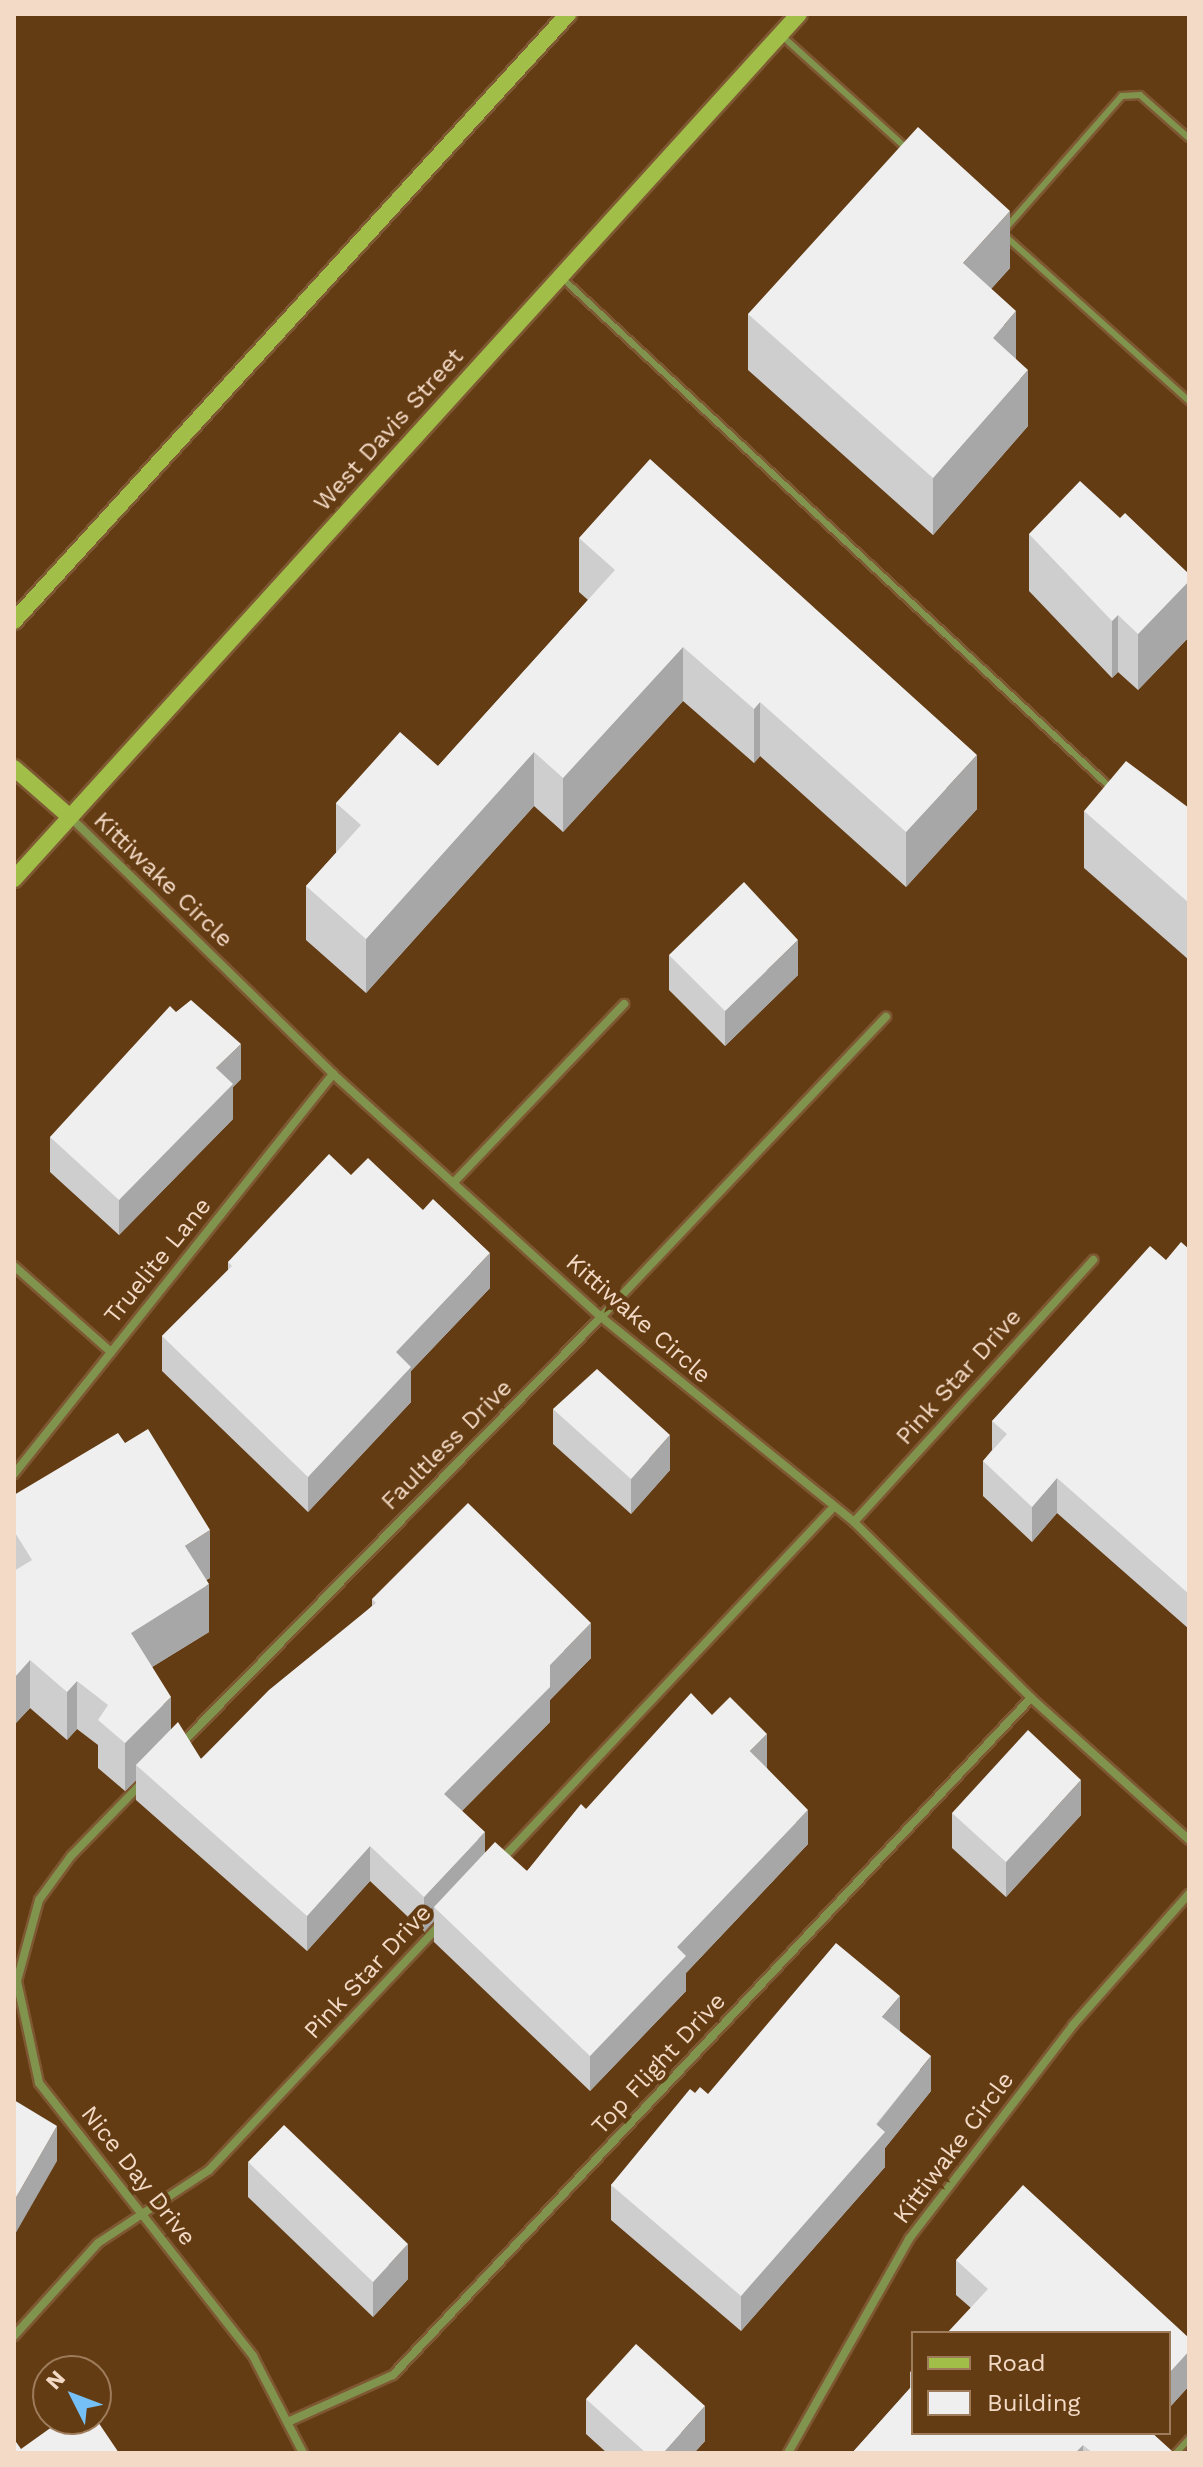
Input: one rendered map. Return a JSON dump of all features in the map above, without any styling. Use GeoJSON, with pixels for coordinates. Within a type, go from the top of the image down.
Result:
{"type":"FeatureCollection","features":[{"type":"Feature","properties":{"kind":"main road"},"geometry":{"type":"LineString","coordinates":[[14,621],[568,14]]}},
{"type":"Feature","properties":{"kind":"main road","name":"West Davis Street"},"geometry":{"type":"LineString","coordinates":[[14,879],[799,14]]}},
{"type":"Feature","properties":{"kind":"main road"},"geometry":{"type":"LineString","coordinates":[[14,768],[70,817]]}},
{"type":"Feature","properties":{"kind":"street","name":"Kittiwake Circle"},"geometry":{"type":"LineString","coordinates":[[70,817],[333,1074],[455,1181],[601,1317],[832,1509],[854,1522],[1031,1698],[1189,1840]]}},
{"type":"Feature","properties":{"kind":"street"},"geometry":{"type":"LineString","coordinates":[[455,1181],[624,1004]]}},
{"type":"Feature","properties":{"kind":"street","name":"Faultless Drive"},"geometry":{"type":"LineString","coordinates":[[170,1755],[601,1317],[886,1017]]}},
{"type":"Feature","properties":{"kind":"street","name":"Truelite Lane"},"geometry":{"type":"LineString","coordinates":[[14,1474],[333,1074]]}},
{"type":"Feature","properties":{"kind":"street","name":"Pink Star Drive"},"geometry":{"type":"LineString","coordinates":[[854,1522],[1093,1260]]}},
{"type":"Feature","properties":{"kind":"street"},"geometry":{"type":"LineString","coordinates":[[14,1266],[111,1352]]}},
{"type":"Feature","properties":{"kind":"street"},"geometry":{"type":"LineString","coordinates":[[493,1868],[832,1509]]}},
{"type":"Feature","properties":{"kind":"street","name":"Top Flight Drive"},"geometry":{"type":"LineString","coordinates":[[290,2421],[393,2375],[1031,1698]]}},
{"type":"Feature","properties":{"kind":"street","name":"Nice Day Drive"},"geometry":{"type":"LineString","coordinates":[[148,1777],[71,1856],[39,1900],[17,1981],[39,2083],[253,2356],[290,2421],[303,2453]]}},
{"type":"Feature","properties":{"kind":"street","name":"Kittiwake Circle"},"geometry":{"type":"LineString","coordinates":[[788,2453],[909,2239],[1073,2025],[1189,1894]]}},
{"type":"Feature","properties":{"kind":"street","name":"Pink Star Drive"},"geometry":{"type":"LineString","coordinates":[[14,2336],[98,2243],[209,2170],[449,1915]]}},
{"type":"Feature","properties":{"kind":"lane"},"geometry":{"type":"LineString","coordinates":[[780,35],[910,151]]}},
{"type":"Feature","properties":{"kind":"lane"},"geometry":{"type":"LineString","coordinates":[[1001,233],[1122,96],[1140,95],[1189,138]]}},
{"type":"Feature","properties":{"kind":"lane"},"geometry":{"type":"LineString","coordinates":[[990,222],[1189,401]]}},
{"type":"Feature","properties":{"kind":"lane"},"geometry":{"type":"LineString","coordinates":[[561,277],[1119,795]]}},
{"type":"Feature","properties":{"kind":"lane"},"geometry":{"type":"LineString","coordinates":[[1176,2453],[1189,2439]]}},
{"type":"Feature","properties":{"kind":"building"},"geometry":{"type":"Polygon","coordinates":[[[918,127],[1010,211],[963,263],[1016,311],[993,338],[1028,370],[933,478],[748,314],[918,127]]]}},
{"type":"Feature","properties":{"kind":"building"},"geometry":{"type":"Polygon","coordinates":[[[650,459],[977,755],[906,832],[760,702],[754,709],[683,647],[563,778],[534,752],[366,939],[306,886],[361,825],[336,803],[400,732],[438,766],[615,570],[579,538],[650,459]]]}},
{"type":"Feature","properties":{"kind":"building"},"geometry":{"type":"Polygon","coordinates":[[[1080,481],[1120,518],[1125,513],[1189,574],[1189,581],[1138,634],[1118,615],[1112,621],[1029,534],[1080,481]]]}},
{"type":"Feature","properties":{"kind":"building"},"geometry":{"type":"Polygon","coordinates":[[[1126,761],[1189,808],[1189,903],[1084,811],[1126,761]]]}},
{"type":"Feature","properties":{"kind":"building"},"geometry":{"type":"Polygon","coordinates":[[[744,882],[798,940],[725,1011],[669,955],[744,882]]]}},
{"type":"Feature","properties":{"kind":"building"},"geometry":{"type":"Polygon","coordinates":[[[191,1000],[241,1044],[216,1068],[233,1084],[119,1200],[50,1137],[170,1006],[176,1012],[191,1000]]]}},
{"type":"Feature","properties":{"kind":"building"},"geometry":{"type":"Polygon","coordinates":[[[329,1154],[351,1175],[368,1158],[423,1210],[433,1199],[490,1253],[396,1352],[411,1367],[308,1477],[162,1336],[232,1266],[228,1262],[329,1154]]]}},
{"type":"Feature","properties":{"kind":"building"},"geometry":{"type":"Polygon","coordinates":[[[1181,1242],[1189,1249],[1189,1594],[1057,1478],[1032,1507],[983,1461],[1007,1434],[992,1421],[1150,1246],[1166,1260],[1181,1242]]]}},
{"type":"Feature","properties":{"kind":"building"},"geometry":{"type":"Polygon","coordinates":[[[597,1369],[670,1435],[631,1479],[553,1409],[597,1369]]]}},
{"type":"Feature","properties":{"kind":"building"},"geometry":{"type":"Polygon","coordinates":[[[148,1429],[210,1530],[185,1546],[209,1584],[131,1633],[171,1697],[125,1743],[98,1720],[108,1705],[77,1681],[67,1692],[30,1660],[14,1678],[14,1571],[32,1560],[14,1531],[14,1495],[118,1433],[125,1443],[148,1429]]]}},
{"type":"Feature","properties":{"kind":"building"},"geometry":{"type":"Polygon","coordinates":[[[468,1503],[591,1623],[550,1665],[550,1687],[444,1794],[485,1832],[424,1897],[370,1846],[307,1916],[136,1765],[178,1722],[201,1759],[269,1690],[376,1603],[372,1599],[468,1503]]]}},
{"type":"Feature","properties":{"kind":"building"},"geometry":{"type":"Polygon","coordinates":[[[691,1693],[712,1715],[730,1697],[767,1734],[750,1751],[808,1810],[677,1947],[686,1956],[590,2056],[434,1907],[495,1842],[527,1871],[581,1804],[586,1809],[691,1693]]]}},
{"type":"Feature","properties":{"kind":"building"},"geometry":{"type":"Polygon","coordinates":[[[1028,1730],[1081,1780],[1006,1862],[952,1813],[1028,1730]]]}},
{"type":"Feature","properties":{"kind":"building"},"geometry":{"type":"Polygon","coordinates":[[[836,1943],[900,1996],[882,2017],[931,2056],[876,2124],[885,2132],[741,2296],[611,2185],[690,2089],[695,2093],[700,2087],[708,2094],[836,1943]]]}},
{"type":"Feature","properties":{"kind":"building"},"geometry":{"type":"Polygon","coordinates":[[[14,2100],[57,2126],[14,2201],[14,2100]]]}},
{"type":"Feature","properties":{"kind":"building"},"geometry":{"type":"Polygon","coordinates":[[[284,2125],[408,2244],[373,2282],[248,2162],[284,2125]]]}},
{"type":"Feature","properties":{"kind":"building"},"geometry":{"type":"Polygon","coordinates":[[[1023,2185],[1189,2338],[1189,2351],[1171,2371],[1171,2331],[949,2331],[988,2289],[956,2260],[1023,2185]]]}},
{"type":"Feature","properties":{"kind":"building"},"geometry":{"type":"Polygon","coordinates":[[[636,2344],[705,2406],[663,2453],[646,2453],[586,2399],[636,2344]]]}},
{"type":"Feature","properties":{"kind":"building"},"geometry":{"type":"Polygon","coordinates":[[[911,2387],[911,2435],[1154,2435],[1174,2453],[1093,2453],[1083,2445],[1075,2453],[852,2453],[911,2387]]]}},
{"type":"Feature","properties":{"kind":"building"},"geometry":{"type":"Polygon","coordinates":[[[41,2435],[107,2435],[119,2453],[14,2453],[14,2439],[21,2449],[41,2435]]]}}]}
